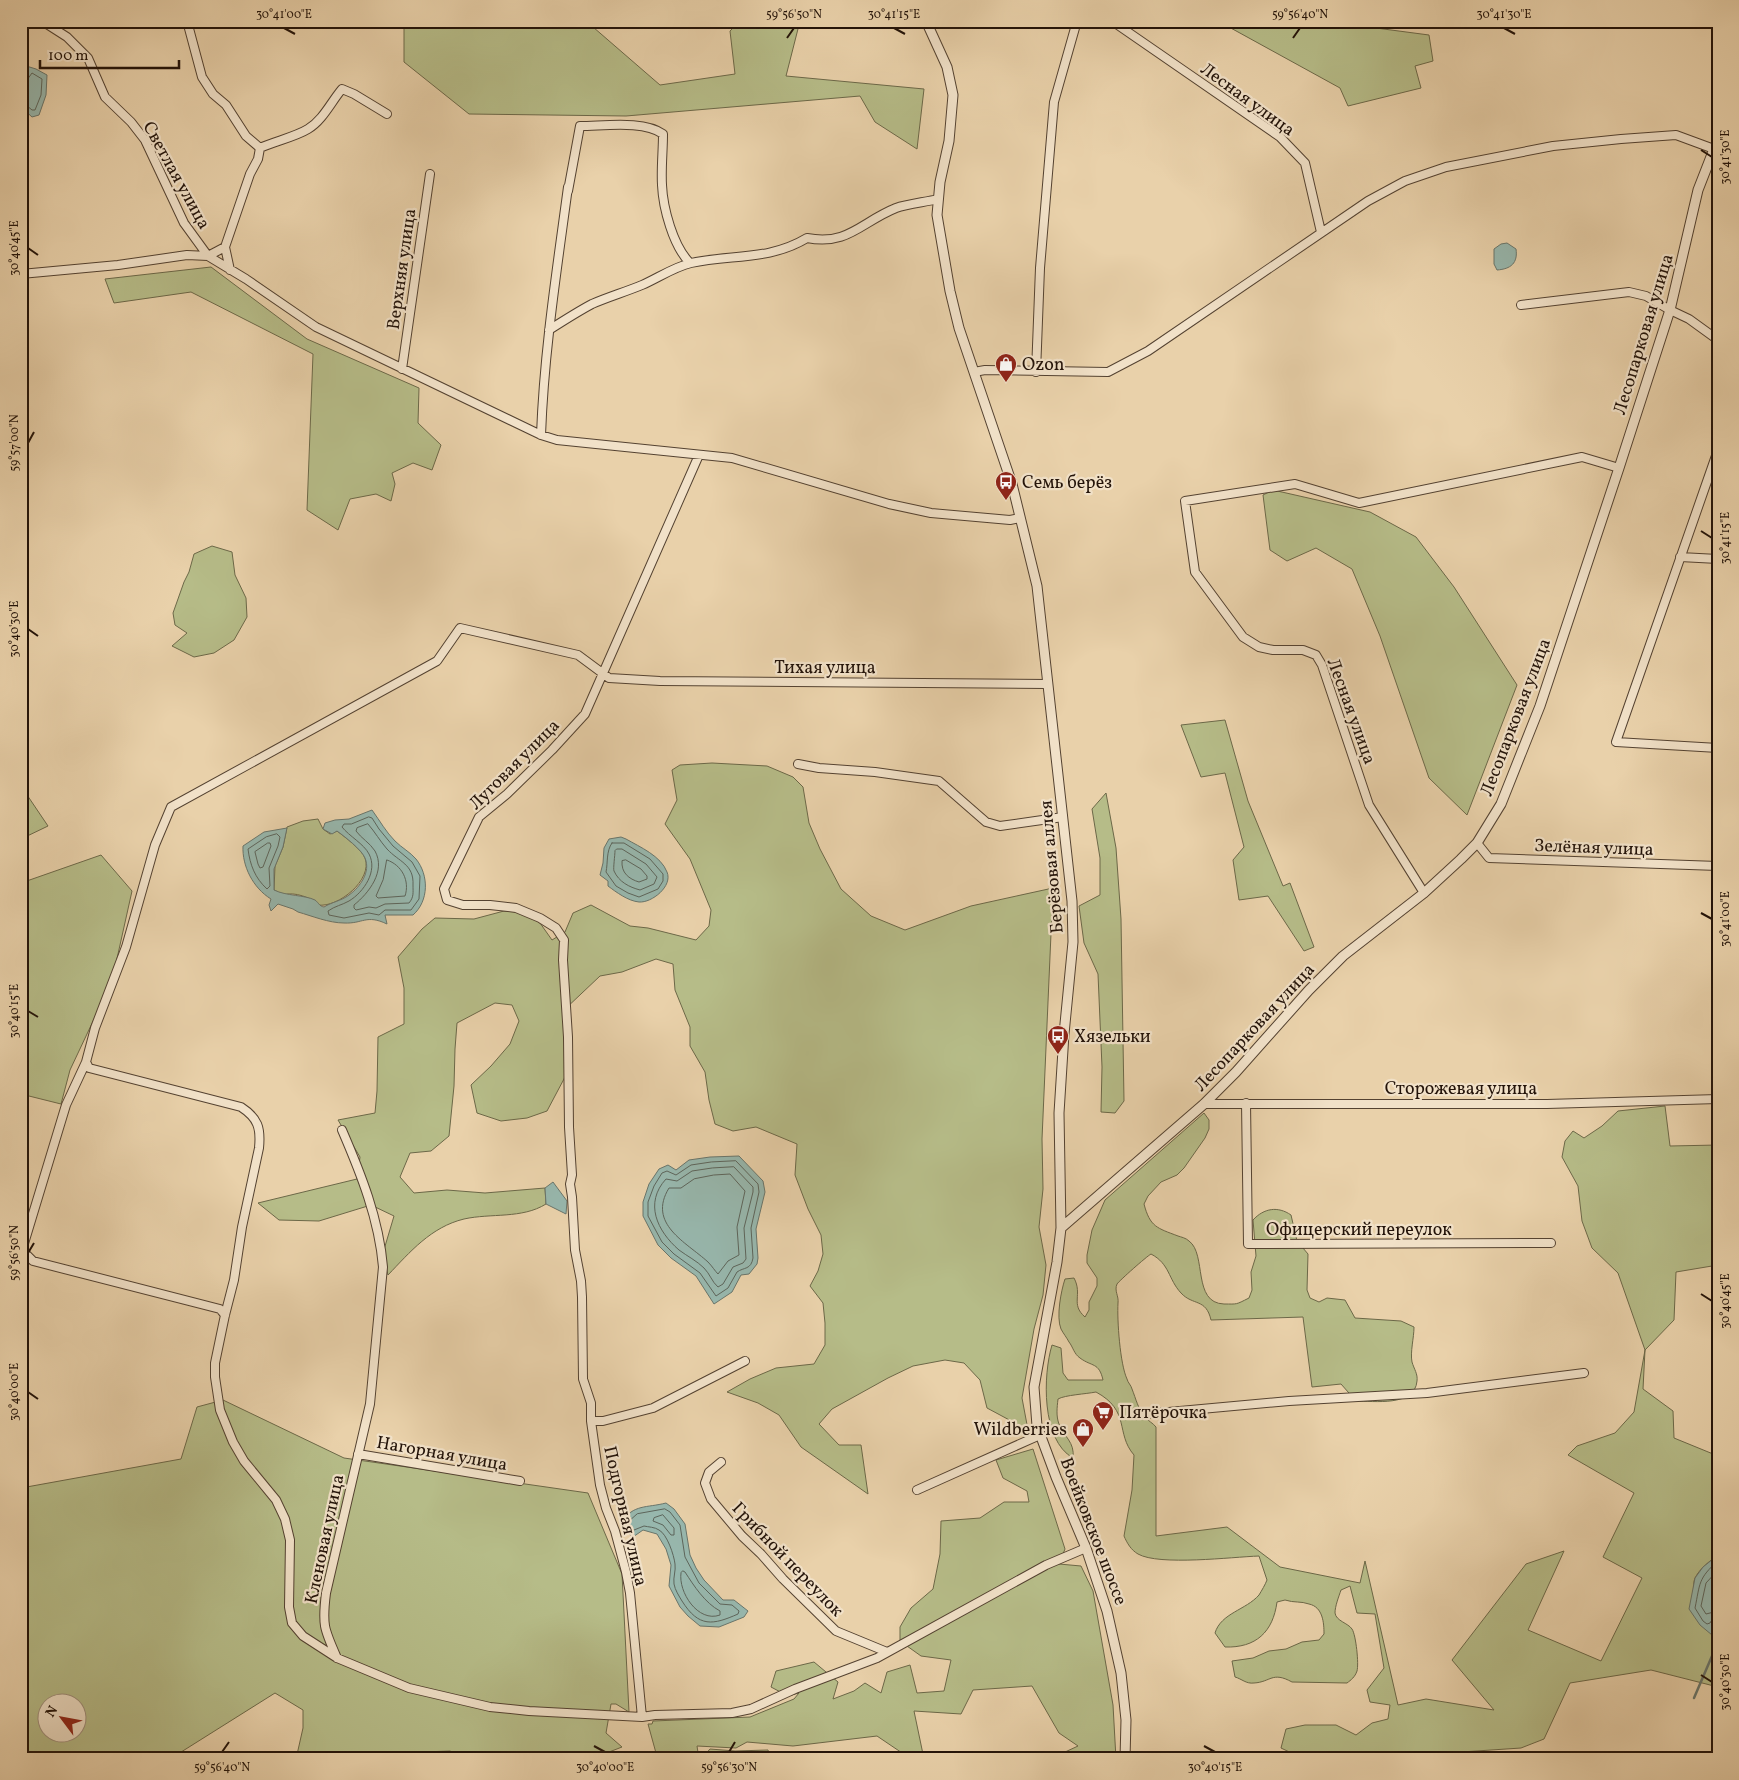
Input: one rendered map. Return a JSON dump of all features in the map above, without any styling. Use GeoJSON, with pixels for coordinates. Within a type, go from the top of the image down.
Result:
{"type":"FeatureCollection","features":[{"type":"Feature","properties":{"kind":"street","name":"Светлая улица"},"geometry":{"type":"LineString","coordinates":[[42,21],[67,37],[88,58],[105,97],[131,122],[145,140],[184,224],[208,256]]}},
{"type":"Feature","properties":{"kind":"street"},"geometry":{"type":"LineString","coordinates":[[187,21],[202,77],[213,94],[226,105],[246,136],[260,148]]}},
{"type":"Feature","properties":{"kind":"street"},"geometry":{"type":"LineString","coordinates":[[926,21],[947,67],[952,95],[949,141],[940,182],[937,215],[950,291],[959,328],[974,372],[985,370],[1108,372],[1148,351],[1368,200],[1405,181],[1446,168],[1553,146],[1621,139],[1676,135],[1716,146]]}},
{"type":"Feature","properties":{"kind":"street"},"geometry":{"type":"LineString","coordinates":[[1036,372],[1040,268],[1054,102],[1078,21]]}},
{"type":"Feature","properties":{"kind":"street","name":"Лесная улица"},"geometry":{"type":"LineString","coordinates":[[1112,21],[1280,137],[1305,163],[1321,232]]}},
{"type":"Feature","properties":{"kind":"street"},"geometry":{"type":"LineString","coordinates":[[260,148],[310,128],[325,113],[342,89],[387,114]]}},
{"type":"Feature","properties":{"kind":"street"},"geometry":{"type":"LineString","coordinates":[[541,435],[543,383],[549,330],[568,188],[580,126],[634,126],[657,130],[663,134],[662,184],[665,207],[682,256],[690,263]]}},
{"type":"Feature","properties":{"kind":"street","name":"Лесопарковая улица"},"geometry":{"type":"LineString","coordinates":[[1061,1228],[1204,1104],[1236,1072],[1309,990],[1343,956],[1424,893],[1476,843],[1501,804],[1540,706],[1619,468],[1670,310],[1698,190],[1716,146]]}},
{"type":"Feature","properties":{"kind":"street"},"geometry":{"type":"LineString","coordinates":[[230,270],[225,247],[250,174],[258,159],[260,148]]}},
{"type":"Feature","properties":{"kind":"street","name":"Верхняя улица"},"geometry":{"type":"LineString","coordinates":[[402,369],[430,174]]}},
{"type":"Feature","properties":{"kind":"street"},"geometry":{"type":"LineString","coordinates":[[549,330],[594,303],[690,263],[743,258],[768,253],[792,247],[806,238],[820,241],[832,240],[853,232],[874,218],[898,207],[938,199]]}},
{"type":"Feature","properties":{"kind":"street"},"geometry":{"type":"LineString","coordinates":[[208,256],[225,247]]}},
{"type":"Feature","properties":{"kind":"street"},"geometry":{"type":"LineString","coordinates":[[21,274],[118,265],[187,255],[208,256],[316,328],[541,435],[557,440],[732,458],[889,504],[931,513],[1010,520],[1020,518]]}},
{"type":"Feature","properties":{"kind":"street"},"geometry":{"type":"LineString","coordinates":[[1522,305],[1629,292],[1646,296],[1689,319],[1718,340]]}},
{"type":"Feature","properties":{"kind":"street","name":"Берёзовая аллея"},"geometry":{"type":"LineString","coordinates":[[974,372],[1012,484],[1037,586],[1072,901],[1074,942],[1064,1034],[1059,1112],[1061,1228]]}},
{"type":"Feature","properties":{"kind":"street"},"geometry":{"type":"LineString","coordinates":[[1718,450],[1616,742],[1718,748]]}},
{"type":"Feature","properties":{"kind":"street","name":"Луговая улица"},"geometry":{"type":"LineString","coordinates":[[572,1175],[569,1127],[568,1037],[563,960],[564,940],[556,928],[540,918],[516,908],[490,905],[463,905],[448,900],[444,889],[479,817],[507,794],[552,750],[585,714],[698,454]]}},
{"type":"Feature","properties":{"kind":"street","name":"Лесная улица"},"geometry":{"type":"LineString","coordinates":[[1424,893],[1369,805],[1322,665],[1316,655],[1303,650],[1273,650],[1259,647],[1243,637],[1195,572],[1185,501],[1294,484],[1359,503],[1582,456],[1619,468]]}},
{"type":"Feature","properties":{"kind":"street"},"geometry":{"type":"LineString","coordinates":[[1680,557],[1718,559]]}},
{"type":"Feature","properties":{"kind":"street"},"geometry":{"type":"LineString","coordinates":[[225,1315],[220,1309],[34,1261],[22,1250],[66,1105],[86,1062],[95,1028],[126,947],[155,845],[172,808],[437,662],[460,628],[578,655],[603,674]]}},
{"type":"Feature","properties":{"kind":"street","name":"Тихая улица"},"geometry":{"type":"LineString","coordinates":[[603,674],[609,678],[660,681],[1048,684]]}},
{"type":"Feature","properties":{"kind":"street"},"geometry":{"type":"LineString","coordinates":[[798,764],[938,781],[986,822],[1000,826],[1063,817]]}},
{"type":"Feature","properties":{"kind":"street","name":"Зелёная улица"},"geometry":{"type":"LineString","coordinates":[[1476,843],[1489,858],[1718,866]]}},
{"type":"Feature","properties":{"kind":"street","name":"Кленовая улица"},"geometry":{"type":"LineString","coordinates":[[86,1062],[89,1068],[241,1107],[257,1121],[260,1137],[259,1148],[242,1227],[234,1280],[215,1363],[215,1377],[220,1410],[233,1442],[244,1461],[276,1500],[285,1519],[290,1540],[289,1607],[292,1623],[303,1636],[337,1658]]}},
{"type":"Feature","properties":{"kind":"street","name":"Сторожевая улица"},"geometry":{"type":"LineString","coordinates":[[1204,1104],[1548,1104],[1718,1098]]}},
{"type":"Feature","properties":{"kind":"street","name":"Офицерский переулок"},"geometry":{"type":"LineString","coordinates":[[1246,1103],[1248,1244],[1551,1243]]}},
{"type":"Feature","properties":{"kind":"street","name":"Кленовая улица"},"geometry":{"type":"LineString","coordinates":[[337,1658],[324,1631],[323,1617],[326,1593],[370,1404],[383,1267],[382,1252],[373,1213],[359,1171],[342,1130]]}},
{"type":"Feature","properties":{"kind":"street","name":"Подгорная улица"},"geometry":{"type":"LineString","coordinates":[[572,1175],[570,1184],[575,1250],[582,1297],[583,1379],[591,1403],[591,1421],[600,1485],[615,1531],[630,1593],[642,1717]]}},
{"type":"Feature","properties":{"kind":"street","name":"Воейковское шоссе"},"geometry":{"type":"LineString","coordinates":[[1061,1228],[1057,1262],[1034,1387],[1037,1426],[1086,1548],[1107,1611],[1122,1673],[1126,1720],[1125,1759]]}},
{"type":"Feature","properties":{"kind":"street"},"geometry":{"type":"LineString","coordinates":[[591,1421],[653,1408],[745,1361]]}},
{"type":"Feature","properties":{"kind":"street"},"geometry":{"type":"LineString","coordinates":[[1136,1415],[1289,1401],[1427,1393],[1584,1374]]}},
{"type":"Feature","properties":{"kind":"street"},"geometry":{"type":"LineString","coordinates":[[917,1490],[1040,1435]]}},
{"type":"Feature","properties":{"kind":"street","name":"Нагорная улица"},"geometry":{"type":"LineString","coordinates":[[358,1454],[520,1481]]}},
{"type":"Feature","properties":{"kind":"street","name":"Грибной переулок"},"geometry":{"type":"LineString","coordinates":[[721,1462],[709,1472],[705,1483],[712,1499],[742,1536],[836,1631],[887,1652]]}},
{"type":"Feature","properties":{"kind":"street"},"geometry":{"type":"LineString","coordinates":[[337,1658],[409,1688],[490,1707],[642,1717],[732,1713],[751,1709],[795,1689],[877,1658],[1046,1564],[1086,1548]]}},
{"type":"Feature","properties":{"kind":"green space"},"geometry":{"type":"Polygon","coordinates":[[[404,21],[593,21],[593,27],[660,85],[735,74],[730,31],[740,21],[800,21],[786,76],[924,89],[917,149],[875,122],[860,96],[626,116],[469,114],[404,62],[404,21]]]}},
{"type":"Feature","properties":{"kind":"green space"},"geometry":{"type":"Polygon","coordinates":[[[1218,21],[1323,21],[1429,35],[1433,61],[1415,66],[1421,88],[1348,106],[1340,88],[1218,21]]]}},
{"type":"Feature","properties":{"kind":"green space"},"geometry":{"type":"Polygon","coordinates":[[[211,267],[307,339],[419,388],[418,423],[441,445],[432,470],[413,463],[392,473],[395,484],[391,501],[376,494],[350,499],[338,530],[307,510],[313,354],[191,292],[114,303],[105,279],[211,267]]]}},
{"type":"Feature","properties":{"kind":"green space"},"geometry":{"type":"Polygon","coordinates":[[[1273,490],[1370,512],[1416,537],[1454,587],[1517,685],[1467,815],[1429,778],[1380,636],[1352,569],[1316,548],[1287,561],[1270,550],[1263,495],[1273,490]]]}},
{"type":"Feature","properties":{"kind":"green space"},"geometry":{"type":"Polygon","coordinates":[[[212,546],[232,552],[235,575],[246,598],[247,617],[234,640],[214,653],[194,657],[172,646],[187,633],[175,625],[173,613],[194,554],[212,546]]]}},
{"type":"Feature","properties":{"kind":"green space"},"geometry":{"type":"Polygon","coordinates":[[[1225,720],[1248,801],[1283,886],[1290,883],[1314,947],[1304,951],[1268,896],[1239,900],[1233,860],[1244,847],[1225,773],[1201,777],[1181,725],[1225,720]]]}},
{"type":"Feature","properties":{"kind":"green space"},"geometry":{"type":"Polygon","coordinates":[[[712,763],[767,766],[793,777],[803,787],[809,823],[841,889],[871,916],[905,930],[971,906],[1053,888],[1042,1139],[1043,1189],[1039,1227],[1046,1265],[1043,1295],[1034,1329],[1022,1398],[1028,1430],[987,1408],[980,1380],[964,1363],[945,1360],[913,1366],[832,1409],[819,1424],[839,1445],[861,1445],[868,1494],[801,1447],[779,1415],[758,1403],[727,1392],[750,1379],[776,1368],[814,1364],[825,1345],[823,1303],[810,1286],[818,1271],[823,1254],[821,1235],[808,1209],[795,1175],[797,1144],[756,1127],[733,1131],[715,1124],[705,1072],[690,1046],[690,1027],[675,990],[673,964],[656,959],[622,972],[600,976],[563,1011],[566,1037],[565,1077],[547,1111],[527,1118],[501,1121],[477,1113],[471,1085],[510,1044],[519,1021],[512,1005],[495,1003],[457,1023],[449,1136],[431,1151],[410,1153],[400,1177],[414,1193],[447,1190],[485,1193],[545,1188],[546,1204],[527,1212],[474,1217],[452,1223],[422,1241],[388,1275],[383,1253],[394,1216],[371,1205],[319,1221],[279,1220],[258,1203],[357,1179],[360,1157],[338,1120],[375,1113],[378,1037],[404,1024],[404,988],[398,957],[422,929],[435,918],[474,919],[504,911],[524,912],[540,923],[552,940],[565,932],[573,913],[591,905],[630,926],[648,928],[696,940],[709,926],[711,910],[690,859],[665,824],[677,800],[672,770],[680,765],[712,763]]]}},
{"type":"Feature","properties":{"kind":"green space"},"geometry":{"type":"Polygon","coordinates":[[[21,786],[48,826],[21,839],[21,786]]]}},
{"type":"Feature","properties":{"kind":"green space"},"geometry":{"type":"Polygon","coordinates":[[[1106,793],[1116,848],[1121,919],[1124,1101],[1115,1113],[1101,1112],[1102,1067],[1098,974],[1084,943],[1079,906],[1100,895],[1100,858],[1092,809],[1106,793]]]}},
{"type":"Feature","properties":{"kind":"green space"},"geometry":{"type":"Polygon","coordinates":[[[318,819],[323,829],[330,834],[337,831],[349,840],[365,858],[366,866],[364,875],[352,891],[335,902],[326,905],[318,905],[303,896],[284,895],[274,890],[275,866],[283,847],[287,827],[303,821],[318,819]]]}},
{"type":"Feature","properties":{"kind":"green space"},"geometry":{"type":"Polygon","coordinates":[[[101,855],[132,891],[112,981],[70,1070],[61,1104],[21,1094],[21,883],[101,855]]]}},
{"type":"Feature","properties":{"kind":"green space"},"geometry":{"type":"Polygon","coordinates":[[[1665,1106],[1670,1146],[1718,1145],[1718,1265],[1676,1272],[1674,1320],[1645,1350],[1618,1273],[1592,1248],[1582,1221],[1578,1186],[1562,1157],[1565,1141],[1573,1131],[1584,1138],[1602,1126],[1618,1111],[1665,1106]]]}},
{"type":"Feature","properties":{"kind":"green space"},"geometry":{"type":"Polygon","coordinates":[[[1204,1113],[1209,1120],[1209,1129],[1205,1138],[1184,1168],[1177,1175],[1161,1182],[1148,1196],[1144,1204],[1149,1218],[1155,1226],[1186,1239],[1194,1247],[1198,1256],[1201,1277],[1208,1296],[1214,1302],[1224,1304],[1236,1304],[1249,1298],[1252,1290],[1251,1272],[1256,1256],[1253,1220],[1266,1211],[1276,1209],[1286,1212],[1291,1215],[1297,1241],[1308,1254],[1307,1290],[1310,1298],[1319,1302],[1327,1298],[1345,1300],[1355,1318],[1401,1321],[1414,1327],[1412,1362],[1417,1381],[1415,1389],[1409,1395],[1401,1399],[1382,1402],[1356,1401],[1341,1384],[1312,1387],[1303,1317],[1211,1320],[1206,1308],[1181,1293],[1162,1262],[1151,1254],[1117,1284],[1116,1289],[1122,1363],[1137,1404],[1146,1418],[1156,1427],[1156,1536],[1227,1527],[1280,1567],[1360,1583],[1365,1561],[1398,1705],[1426,1699],[1494,1710],[1452,1660],[1526,1564],[1564,1551],[1528,1630],[1601,1661],[1642,1578],[1603,1557],[1634,1493],[1568,1455],[1577,1446],[1615,1433],[1634,1412],[1645,1350],[1643,1389],[1673,1411],[1674,1438],[1718,1456],[1718,1555],[1705,1565],[1695,1578],[1694,1591],[1702,1614],[1712,1634],[1718,1619],[1718,1687],[1651,1670],[1570,1683],[1544,1739],[1521,1748],[1357,1759],[1304,1759],[1281,1748],[1286,1729],[1305,1725],[1336,1725],[1356,1735],[1372,1723],[1388,1719],[1390,1705],[1370,1702],[1367,1690],[1384,1668],[1375,1614],[1357,1613],[1350,1586],[1341,1590],[1335,1613],[1338,1618],[1352,1629],[1355,1637],[1358,1667],[1354,1677],[1347,1683],[1292,1682],[1276,1677],[1251,1683],[1235,1677],[1232,1661],[1253,1658],[1269,1651],[1286,1649],[1302,1642],[1319,1640],[1324,1634],[1323,1620],[1320,1612],[1314,1606],[1306,1603],[1285,1600],[1277,1602],[1272,1622],[1261,1636],[1246,1645],[1225,1647],[1215,1633],[1218,1626],[1228,1616],[1254,1600],[1267,1580],[1259,1556],[1162,1560],[1138,1554],[1124,1536],[1132,1490],[1134,1455],[1128,1447],[1121,1422],[1114,1407],[1107,1399],[1096,1392],[1058,1399],[1058,1421],[1071,1444],[1073,1458],[1063,1449],[1055,1437],[1047,1406],[1047,1373],[1052,1345],[1061,1348],[1063,1373],[1068,1380],[1103,1380],[1097,1368],[1080,1358],[1075,1352],[1061,1329],[1059,1311],[1065,1279],[1074,1278],[1077,1289],[1078,1308],[1085,1317],[1089,1310],[1089,1302],[1097,1286],[1097,1278],[1087,1263],[1087,1255],[1092,1230],[1105,1200],[1204,1113]]]}},
{"type":"Feature","properties":{"kind":"green space"},"geometry":{"type":"Polygon","coordinates":[[[223,1400],[344,1458],[588,1493],[622,1574],[629,1712],[616,1704],[611,1704],[606,1733],[622,1747],[591,1759],[467,1759],[450,1751],[340,1755],[336,1759],[296,1759],[303,1728],[303,1710],[275,1693],[170,1759],[21,1759],[21,1488],[181,1459],[197,1407],[223,1400]]]}},
{"type":"Feature","properties":{"kind":"green space"},"geometry":{"type":"Polygon","coordinates":[[[1033,1449],[1065,1549],[1059,1564],[1081,1566],[1093,1591],[1113,1705],[1116,1759],[1050,1759],[1078,1746],[1059,1733],[1032,1686],[973,1690],[961,1714],[914,1711],[924,1759],[911,1759],[877,1736],[793,1746],[747,1742],[736,1748],[697,1746],[699,1759],[658,1759],[660,1756],[659,1753],[656,1753],[648,1724],[652,1724],[653,1721],[750,1717],[794,1699],[799,1693],[788,1696],[771,1687],[776,1671],[814,1662],[838,1682],[833,1699],[854,1691],[865,1683],[881,1693],[887,1672],[910,1665],[917,1693],[944,1691],[951,1660],[921,1656],[900,1641],[900,1627],[911,1608],[933,1589],[940,1554],[941,1521],[980,1518],[1004,1502],[1029,1502],[1027,1491],[1003,1478],[996,1460],[1033,1449]]]}},
{"type":"Feature","properties":{"kind":"green space"},"geometry":{"type":"Polygon","coordinates":[[[710,1749],[735,1751],[768,1750],[771,1759],[701,1759],[710,1749]]]}},
{"type":"Feature","properties":{"kind":"water"},"geometry":{"type":"Polygon","coordinates":[[[23,65],[47,75],[46,95],[39,115],[32,117],[22,108],[21,79],[25,76],[23,65]]]}},
{"type":"Feature","properties":{"kind":"water"},"geometry":{"type":"Polygon","coordinates":[[[1507,243],[1516,249],[1515,262],[1510,267],[1497,270],[1494,264],[1494,249],[1501,244],[1507,243]]]}},
{"type":"Feature","properties":{"kind":"water"},"geometry":{"type":"Polygon","coordinates":[[[372,810],[392,838],[411,854],[420,865],[425,880],[425,888],[422,903],[413,915],[385,915],[387,924],[374,920],[344,923],[321,919],[278,904],[271,911],[269,905],[271,899],[259,889],[250,876],[244,861],[243,846],[264,832],[287,828],[283,847],[274,869],[274,890],[311,898],[324,907],[343,899],[353,892],[363,879],[367,869],[365,858],[360,851],[337,831],[332,834],[323,829],[325,823],[349,819],[372,810]]]}},
{"type":"Feature","properties":{"kind":"water"},"geometry":{"type":"Polygon","coordinates":[[[621,837],[655,857],[667,872],[667,883],[664,888],[650,900],[639,902],[626,898],[608,886],[608,881],[600,875],[604,848],[609,839],[621,837]]]}},
{"type":"Feature","properties":{"kind":"water"},"geometry":{"type":"Polygon","coordinates":[[[739,1156],[763,1181],[765,1192],[756,1229],[757,1264],[749,1274],[741,1275],[732,1292],[714,1304],[696,1276],[671,1258],[658,1245],[643,1216],[643,1202],[649,1184],[659,1169],[668,1165],[676,1170],[689,1160],[739,1156]]]}},
{"type":"Feature","properties":{"kind":"water"},"geometry":{"type":"Polygon","coordinates":[[[553,1182],[567,1201],[566,1214],[546,1204],[545,1188],[553,1182]]]}},
{"type":"Feature","properties":{"kind":"water"},"geometry":{"type":"Polygon","coordinates":[[[666,1503],[674,1509],[685,1524],[690,1555],[704,1580],[723,1600],[734,1600],[748,1611],[744,1617],[719,1627],[700,1626],[680,1607],[669,1586],[671,1565],[666,1549],[657,1534],[643,1530],[633,1537],[627,1532],[622,1522],[631,1512],[636,1509],[666,1503]]]}},
{"type":"Feature","properties":{"kind":"water"},"geometry":{"type":"Polygon","coordinates":[[[1718,1555],[1718,1619],[1712,1635],[1700,1625],[1689,1609],[1695,1578],[1703,1567],[1718,1555]]]}},
{"type":"Feature","properties":{"kind":"waterway"},"geometry":{"type":"LineString","coordinates":[[1694,1698],[1715,1649],[1713,1635]]}},
{"type":"Feature","properties":{"kind":"place","name":"Ozon"},"geometry":{"type":"Point","coordinates":[1006,383]}},
{"type":"Feature","properties":{"kind":"place","name":"Семь берёз"},"geometry":{"type":"Point","coordinates":[1006,501]}},
{"type":"Feature","properties":{"kind":"place","name":"Хязельки"},"geometry":{"type":"Point","coordinates":[1058,1055]}},
{"type":"Feature","properties":{"kind":"place","name":"Пятёрочка"},"geometry":{"type":"Point","coordinates":[1103,1431]}},
{"type":"Feature","properties":{"kind":"place","name":"Wildberries"},"geometry":{"type":"Point","coordinates":[1083,1448]}}]}
